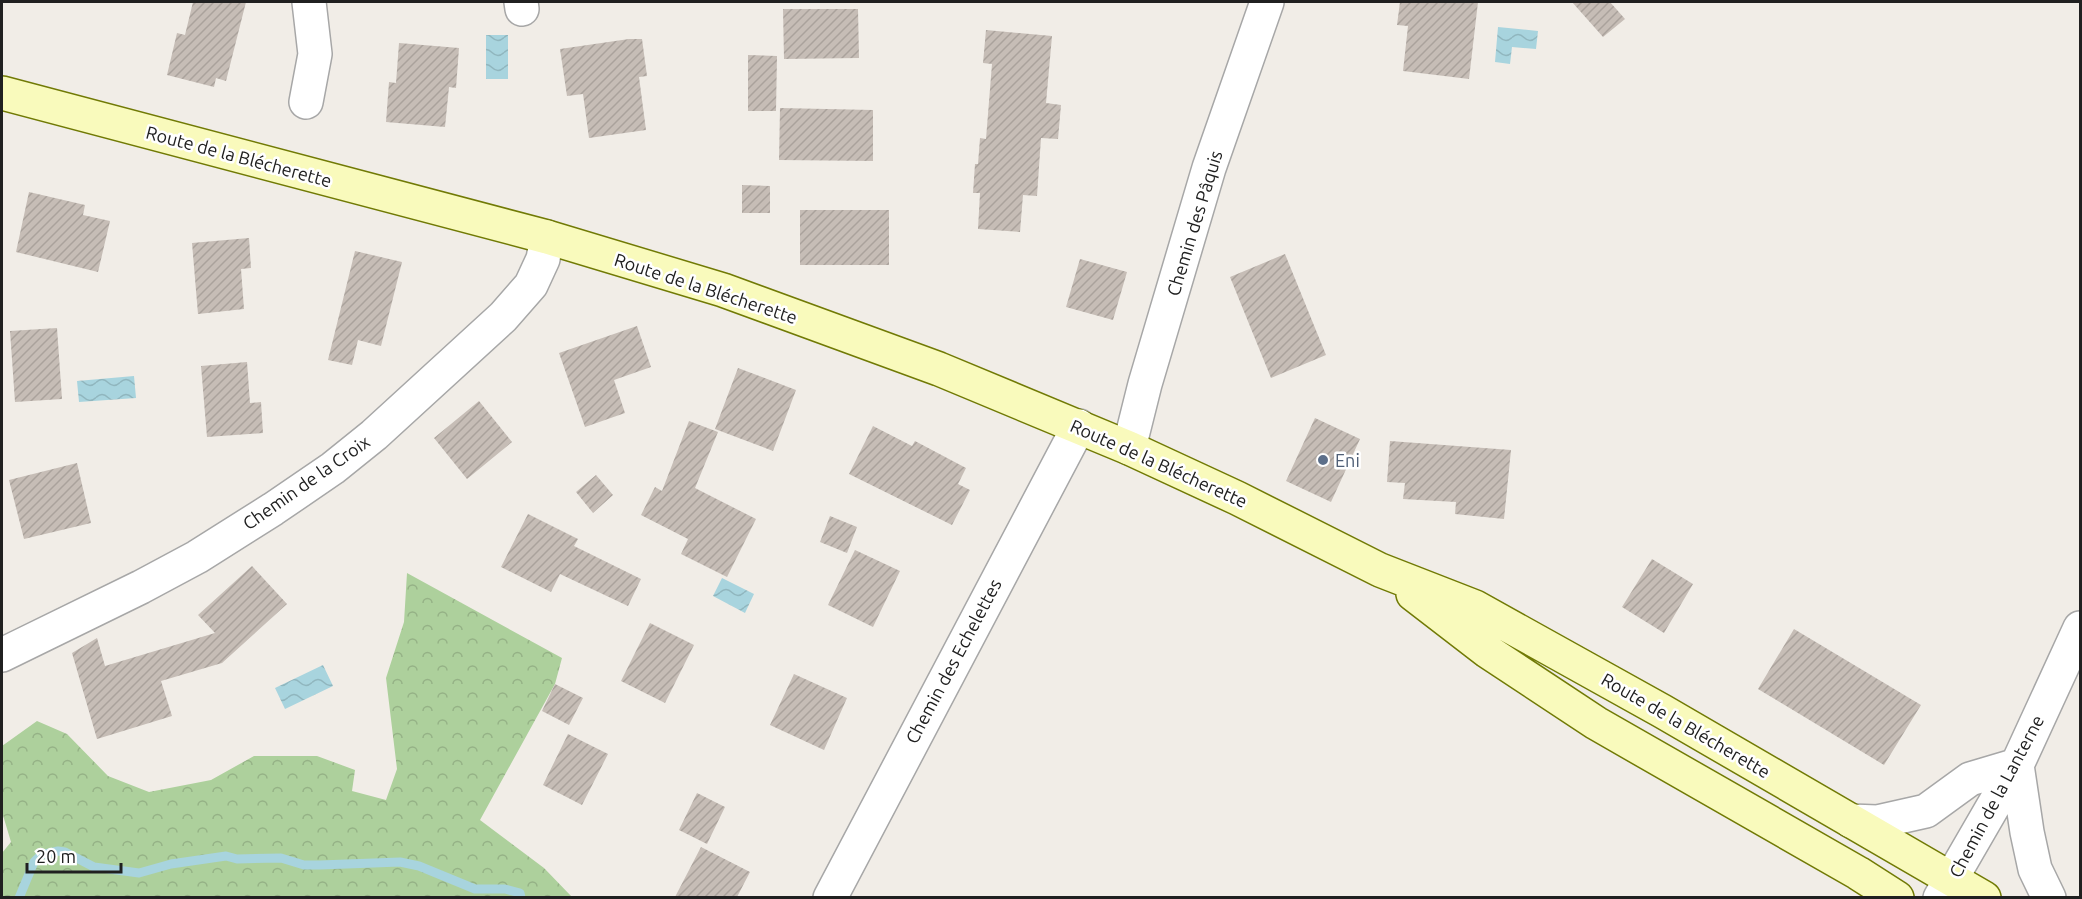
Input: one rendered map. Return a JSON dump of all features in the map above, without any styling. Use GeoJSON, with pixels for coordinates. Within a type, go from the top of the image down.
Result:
{"type":"FeatureCollection","features":[{"type":"Feature","properties":{"kind":"main road","name":"Route de la Blécherette"},"geometry":{"type":"LineString","coordinates":[[2,93],[547,237],[723,290],[939,369],[1129,448],[1237,498],[1380,570],[1475,607],[1662,711],[1851,821],[1946,889],[1984,897]]}},
{"type":"Feature","properties":{"kind":"main road","name":"Route de la Blécherette"},"geometry":{"type":"LineString","coordinates":[[1380,570],[1487,651],[1596,723],[1897,897]]}},
{"type":"Feature","properties":{"kind":"street"},"geometry":{"type":"LineString","coordinates":[[306,102],[315,54],[309,2]]}},
{"type":"Feature","properties":{"kind":"street","name":"Chemin des Pâquis"},"geometry":{"type":"LineString","coordinates":[[1129,448],[1145,384],[1209,168],[1267,2]]}},
{"type":"Feature","properties":{"kind":"street","name":"Chemin de la Croix"},"geometry":{"type":"LineString","coordinates":[[2,655],[141,587],[196,557],[333,468],[374,435],[503,316],[531,285],[543,259],[547,237]]}},
{"type":"Feature","properties":{"kind":"street","name":"Chemin des Echelettes"},"geometry":{"type":"LineString","coordinates":[[830,897],[1079,426]]}},
{"type":"Feature","properties":{"kind":"street","name":"Chemin de la Lanterne"},"geometry":{"type":"LineString","coordinates":[[1946,889],[2017,765],[2080,628]]}},
{"type":"Feature","properties":{"kind":"street"},"geometry":{"type":"LineString","coordinates":[[1851,821],[1877,822],[1926,812],[1970,779],[2017,765],[2035,869],[2049,897]]}},
{"type":"Feature","properties":{"kind":"green space"},"geometry":{"type":"Polygon","coordinates":[[[407,573],[562,658],[555,684],[480,820],[544,868],[572,897],[2,897],[2,853],[11,842],[2,812],[2,746],[37,721],[67,734],[108,776],[149,792],[211,780],[254,756],[317,756],[355,770],[352,791],[386,800],[397,769],[386,678],[404,622],[407,573]]]}},
{"type":"Feature","properties":{"kind":"water"},"geometry":{"type":"Polygon","coordinates":[[[1498,27],[1538,31],[1536,49],[1512,47],[1510,64],[1495,62],[1498,27]]]}},
{"type":"Feature","properties":{"kind":"water"},"geometry":{"type":"Polygon","coordinates":[[[486,35],[508,35],[508,79],[486,79],[486,35]]]}},
{"type":"Feature","properties":{"kind":"water"},"geometry":{"type":"Polygon","coordinates":[[[134,376],[136,398],[79,402],[77,381],[134,376]]]}},
{"type":"Feature","properties":{"kind":"water"},"geometry":{"type":"Polygon","coordinates":[[[722,578],[754,594],[745,613],[713,596],[722,578]]]}},
{"type":"Feature","properties":{"kind":"water"},"geometry":{"type":"Polygon","coordinates":[[[323,665],[333,686],[285,709],[275,688],[323,665]]]}},
{"type":"Feature","properties":{"kind":"building"},"geometry":{"type":"Polygon","coordinates":[[[193,2],[246,2],[226,81],[216,78],[214,87],[167,75],[177,33],[185,35],[193,2]]]}},
{"type":"Feature","properties":{"kind":"building"},"geometry":{"type":"Polygon","coordinates":[[[1400,2],[1478,2],[1469,79],[1403,71],[1408,26],[1397,25],[1400,2]]]}},
{"type":"Feature","properties":{"kind":"building"},"geometry":{"type":"Polygon","coordinates":[[[1572,2],[1610,2],[1625,19],[1603,37],[1572,2]]]}},
{"type":"Feature","properties":{"kind":"building"},"geometry":{"type":"Polygon","coordinates":[[[783,9],[858,9],[859,58],[784,59],[783,9]]]}},
{"type":"Feature","properties":{"kind":"building"},"geometry":{"type":"Polygon","coordinates":[[[986,30],[1052,36],[1046,103],[1061,105],[1058,139],[1041,138],[1037,196],[1023,195],[1020,232],[978,229],[980,193],[973,193],[975,164],[978,164],[980,138],[986,139],[992,64],[983,63],[986,30]]]}},
{"type":"Feature","properties":{"kind":"building"},"geometry":{"type":"Polygon","coordinates":[[[642,39],[647,76],[639,77],[646,130],[589,138],[583,94],[567,96],[560,49],[642,39]]]}},
{"type":"Feature","properties":{"kind":"building"},"geometry":{"type":"Polygon","coordinates":[[[399,43],[459,48],[456,88],[449,87],[445,127],[386,122],[389,82],[396,83],[399,43]]]}},
{"type":"Feature","properties":{"kind":"building"},"geometry":{"type":"Polygon","coordinates":[[[748,55],[777,56],[776,111],[748,111],[748,55]]]}},
{"type":"Feature","properties":{"kind":"building"},"geometry":{"type":"Polygon","coordinates":[[[780,108],[873,110],[873,161],[779,160],[780,108]]]}},
{"type":"Feature","properties":{"kind":"building"},"geometry":{"type":"Polygon","coordinates":[[[742,185],[770,186],[770,213],[742,213],[742,185]]]}},
{"type":"Feature","properties":{"kind":"building"},"geometry":{"type":"Polygon","coordinates":[[[29,192],[85,205],[83,215],[110,221],[98,272],[16,252],[29,192]]]}},
{"type":"Feature","properties":{"kind":"building"},"geometry":{"type":"Polygon","coordinates":[[[800,210],[889,210],[889,265],[800,265],[800,210]]]}},
{"type":"Feature","properties":{"kind":"building"},"geometry":{"type":"Polygon","coordinates":[[[249,238],[251,268],[241,269],[244,309],[198,314],[192,243],[249,238]]]}},
{"type":"Feature","properties":{"kind":"building"},"geometry":{"type":"Polygon","coordinates":[[[355,251],[402,262],[381,346],[358,340],[352,365],[328,360],[355,251]]]}},
{"type":"Feature","properties":{"kind":"building"},"geometry":{"type":"Polygon","coordinates":[[[1285,254],[1326,355],[1271,378],[1230,277],[1285,254]]]}},
{"type":"Feature","properties":{"kind":"building"},"geometry":{"type":"Polygon","coordinates":[[[1080,259],[1127,272],[1113,320],[1066,307],[1080,259]]]}},
{"type":"Feature","properties":{"kind":"building"},"geometry":{"type":"Polygon","coordinates":[[[637,326],[651,367],[614,380],[625,413],[585,427],[559,353],[637,326]]]}},
{"type":"Feature","properties":{"kind":"building"},"geometry":{"type":"Polygon","coordinates":[[[57,328],[62,399],[15,402],[10,331],[57,328]]]}},
{"type":"Feature","properties":{"kind":"building"},"geometry":{"type":"Polygon","coordinates":[[[247,362],[250,403],[261,402],[263,433],[207,437],[201,366],[247,362]]]}},
{"type":"Feature","properties":{"kind":"building"},"geometry":{"type":"Polygon","coordinates":[[[738,368],[796,390],[773,451],[715,429],[738,368]]]}},
{"type":"Feature","properties":{"kind":"building"},"geometry":{"type":"Polygon","coordinates":[[[479,401],[512,442],[467,479],[434,438],[479,401]]]}},
{"type":"Feature","properties":{"kind":"building","name":"Eni"},"geometry":{"type":"Polygon","coordinates":[[[1315,418],[1360,439],[1331,502],[1286,481],[1315,418]]]}},
{"type":"Feature","properties":{"kind":"building"},"geometry":{"type":"Polygon","coordinates":[[[689,421],[718,432],[695,488],[756,519],[727,577],[681,554],[688,539],[641,515],[655,487],[662,491],[689,421]]]}},
{"type":"Feature","properties":{"kind":"building"},"geometry":{"type":"Polygon","coordinates":[[[873,426],[912,446],[915,441],[966,468],[958,484],[970,490],[952,525],[849,474],[873,426]]]}},
{"type":"Feature","properties":{"kind":"building"},"geometry":{"type":"Polygon","coordinates":[[[1390,441],[1511,450],[1504,519],[1455,514],[1456,502],[1403,499],[1405,483],[1387,482],[1390,441]]]}},
{"type":"Feature","properties":{"kind":"building"},"geometry":{"type":"Polygon","coordinates":[[[77,463],[91,523],[24,539],[9,480],[77,463]]]}},
{"type":"Feature","properties":{"kind":"building"},"geometry":{"type":"Polygon","coordinates":[[[596,475],[613,495],[593,513],[576,492],[596,475]]]}},
{"type":"Feature","properties":{"kind":"building"},"geometry":{"type":"Polygon","coordinates":[[[528,514],[578,539],[574,546],[641,579],[628,606],[560,574],[551,592],[501,567],[528,514]]]}},
{"type":"Feature","properties":{"kind":"building"},"geometry":{"type":"Polygon","coordinates":[[[830,516],[857,527],[847,553],[820,542],[830,516]]]}},
{"type":"Feature","properties":{"kind":"building"},"geometry":{"type":"Polygon","coordinates":[[[855,550],[900,571],[873,627],[828,605],[855,550]]]}},
{"type":"Feature","properties":{"kind":"building"},"geometry":{"type":"Polygon","coordinates":[[[1652,559],[1693,584],[1664,633],[1622,607],[1652,559]]]}},
{"type":"Feature","properties":{"kind":"building"},"geometry":{"type":"Polygon","coordinates":[[[252,566],[287,604],[222,663],[161,681],[172,716],[97,739],[72,653],[97,638],[105,666],[215,633],[198,615],[252,566]]]}},
{"type":"Feature","properties":{"kind":"building"},"geometry":{"type":"Polygon","coordinates":[[[650,623],[694,645],[665,703],[621,681],[650,623]]]}},
{"type":"Feature","properties":{"kind":"building"},"geometry":{"type":"Polygon","coordinates":[[[1794,629],[1921,705],[1884,765],[1758,689],[1794,629]]]}},
{"type":"Feature","properties":{"kind":"building"},"geometry":{"type":"Polygon","coordinates":[[[794,674],[847,698],[824,750],[770,725],[794,674]]]}},
{"type":"Feature","properties":{"kind":"building"},"geometry":{"type":"Polygon","coordinates":[[[555,684],[583,698],[569,725],[542,711],[555,684]]]}},
{"type":"Feature","properties":{"kind":"building"},"geometry":{"type":"Polygon","coordinates":[[[568,734],[608,754],[582,805],[543,785],[568,734]]]}},
{"type":"Feature","properties":{"kind":"building"},"geometry":{"type":"Polygon","coordinates":[[[697,793],[725,807],[707,844],[679,830],[697,793]]]}},
{"type":"Feature","properties":{"kind":"building"},"geometry":{"type":"Polygon","coordinates":[[[701,847],[750,872],[737,897],[675,897],[701,847]]]}},
{"type":"Feature","properties":{"kind":"waterway"},"geometry":{"type":"LineString","coordinates":[[19,898],[34,862],[41,855],[58,851],[65,852],[94,867],[139,873],[171,864],[226,856],[237,859],[281,858],[304,865],[400,862],[419,866],[475,889],[505,889],[520,893],[521,898]]}},
{"type":"Feature","properties":{"kind":"place","name":"Eni"},"geometry":{"type":"Point","coordinates":[1323,460]}}]}
